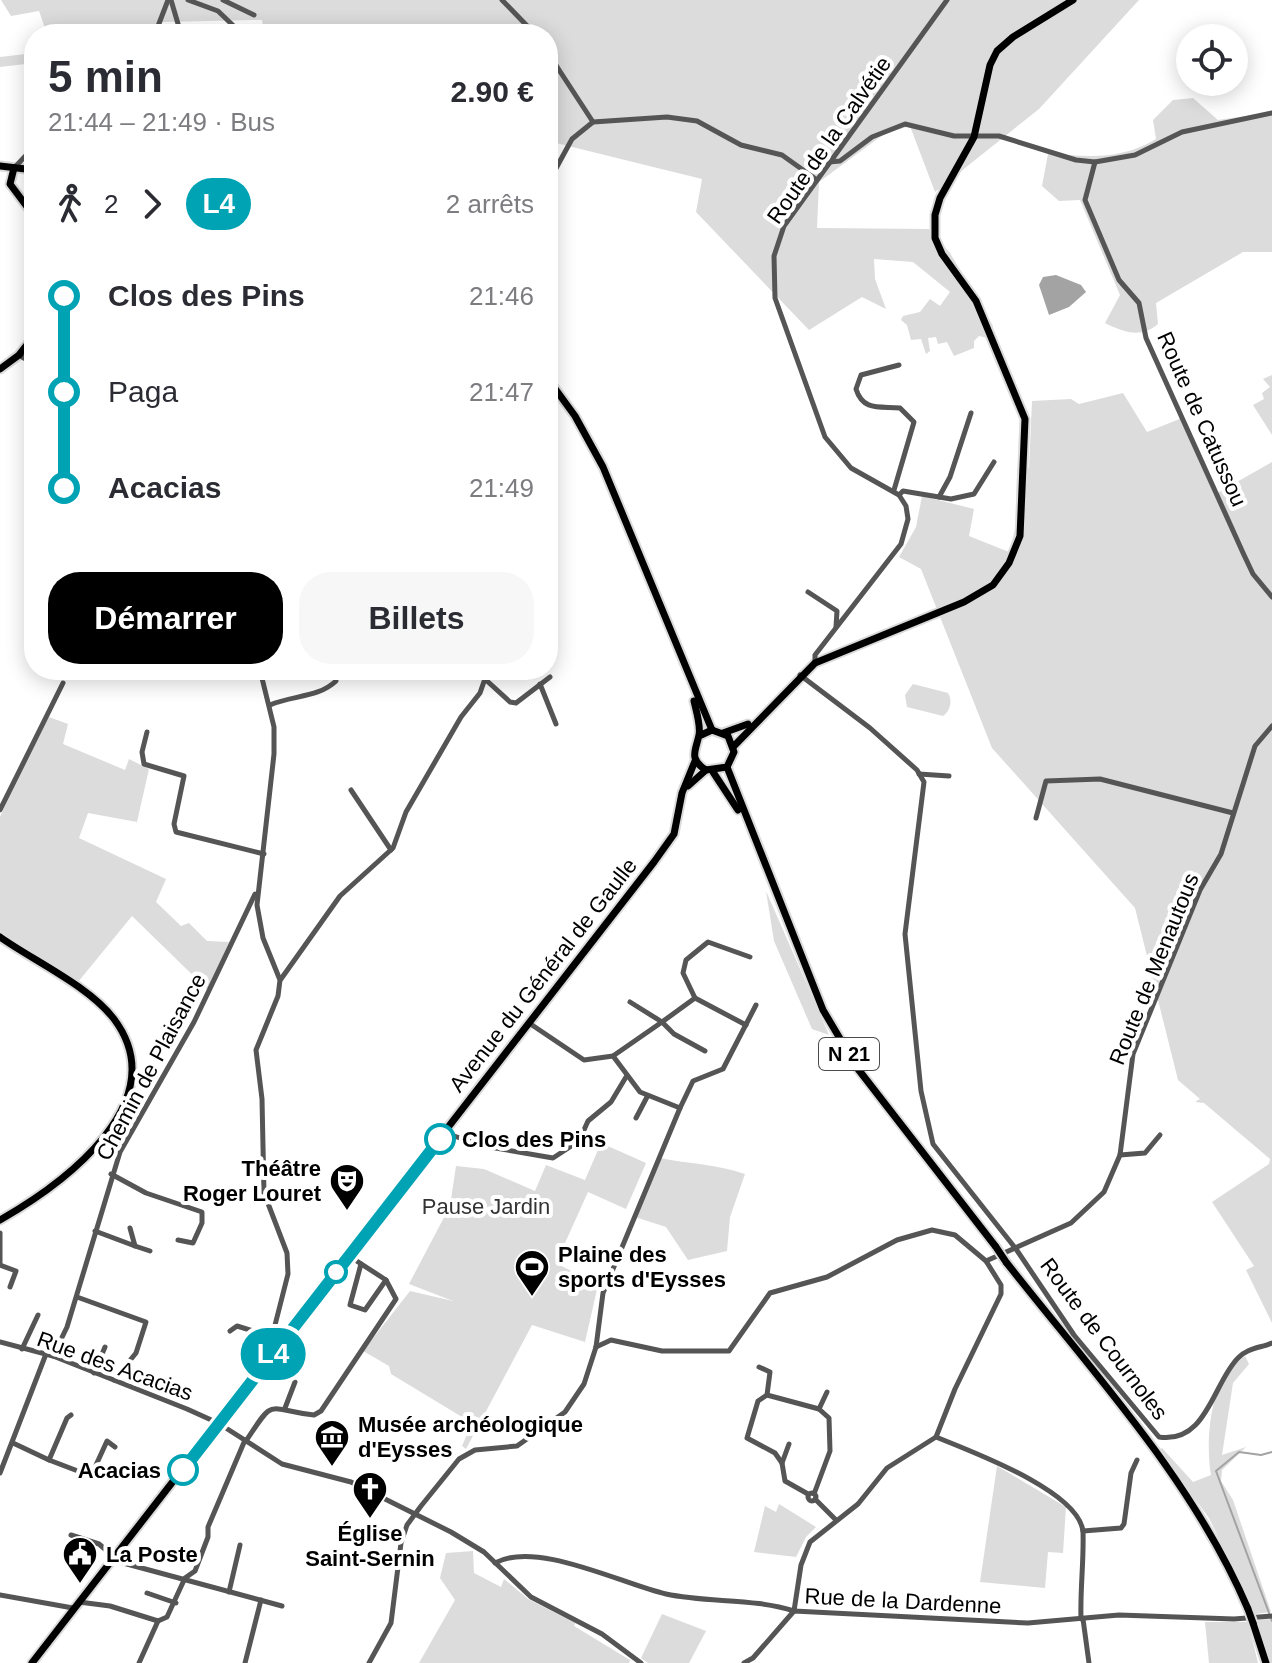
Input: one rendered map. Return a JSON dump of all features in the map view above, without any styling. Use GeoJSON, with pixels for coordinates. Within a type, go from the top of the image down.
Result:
{"type":"FeatureCollection","features":[{"type":"Feature","properties":{"kind":"main road"},"geometry":{"type":"LineString","coordinates":[[682,793],[710,771],[727,767],[733,758],[734,746],[800,674],[815,663],[974,596],[993,585],[1009,563],[1020,536],[1025,419],[976,301],[942,254],[935,238],[935,215],[940,198],[974,137],[990,65],[997,51],[1013,37],[1073,0]]}},
{"type":"Feature","properties":{"kind":"main road"},"geometry":{"type":"LineString","coordinates":[[0,166],[24,169]]}},
{"type":"Feature","properties":{"kind":"main road"},"geometry":{"type":"LineString","coordinates":[[10,184],[17,168]]}},
{"type":"Feature","properties":{"kind":"main road"},"geometry":{"type":"LineString","coordinates":[[15,192],[17,168]]}},
{"type":"Feature","properties":{"kind":"main road"},"geometry":{"type":"LineString","coordinates":[[0,173],[24,203]]}},
{"type":"Feature","properties":{"kind":"main road"},"geometry":{"type":"LineString","coordinates":[[0,369],[24,349]]}},
{"type":"Feature","properties":{"kind":"main road"},"geometry":{"type":"LineString","coordinates":[[558,393],[575,416],[603,467],[712,730]]}},
{"type":"Feature","properties":{"kind":"main road"},"geometry":{"type":"LineString","coordinates":[[692,686],[699,736],[693,748],[695,761],[710,771]]}},
{"type":"Feature","properties":{"kind":"main road"},"geometry":{"type":"LineString","coordinates":[[699,736],[712,730],[723,733],[736,731],[773,707]]}},
{"type":"Feature","properties":{"kind":"main road"},"geometry":{"type":"LineString","coordinates":[[723,733],[734,746]]}},
{"type":"Feature","properties":{"kind":"main road","name":"Avenue du Général de Gaulle"},"geometry":{"type":"LineString","coordinates":[[32,1663],[674,834],[682,793],[695,761]]}},
{"type":"Feature","properties":{"kind":"main road","name":"N 21"},"geometry":{"type":"LineString","coordinates":[[727,767],[750,833],[830,1022],[858,1069],[1188,1495],[1214,1538],[1248,1609],[1266,1663]]}},
{"type":"Feature","properties":{"kind":"main road","name":"N 21"},"geometry":{"type":"LineString","coordinates":[[710,771],[750,833]]}},
{"type":"Feature","properties":{"kind":"main road"},"geometry":{"type":"LineString","coordinates":[[0,937],[88,994],[114,1018],[128,1046],[131,1076],[126,1101],[115,1124],[78,1165],[0,1220]]}},
{"type":"Feature","properties":{"kind":"street"},"geometry":{"type":"LineString","coordinates":[[159,24],[170,0]]}},
{"type":"Feature","properties":{"kind":"street"},"geometry":{"type":"LineString","coordinates":[[170,0],[178,24]]}},
{"type":"Feature","properties":{"kind":"street"},"geometry":{"type":"LineString","coordinates":[[188,0],[218,11],[232,24]]}},
{"type":"Feature","properties":{"kind":"street"},"geometry":{"type":"LineString","coordinates":[[223,0],[254,15]]}},
{"type":"Feature","properties":{"kind":"street"},"geometry":{"type":"LineString","coordinates":[[502,0],[525,24]]}},
{"type":"Feature","properties":{"kind":"street","name":"Route de la Calvétie"},"geometry":{"type":"LineString","coordinates":[[896,493],[851,468],[832,449],[775,298],[774,256],[784,226],[947,0]]}},
{"type":"Feature","properties":{"kind":"street"},"geometry":{"type":"LineString","coordinates":[[558,68],[593,122]]}},
{"type":"Feature","properties":{"kind":"street"},"geometry":{"type":"LineString","coordinates":[[829,162],[840,161],[872,137],[905,124],[974,137],[999,136],[1076,160],[1095,162],[1135,155],[1182,132],[1272,113]]}},
{"type":"Feature","properties":{"kind":"street"},"geometry":{"type":"LineString","coordinates":[[558,165],[572,139],[593,122],[667,117],[697,121],[741,145],[782,155],[817,180]]}},
{"type":"Feature","properties":{"kind":"street"},"geometry":{"type":"LineString","coordinates":[[17,168],[24,159]]}},
{"type":"Feature","properties":{"kind":"street","name":"Route de Catussou"},"geometry":{"type":"LineString","coordinates":[[1095,162],[1085,200],[1119,280],[1139,303],[1146,338],[1244,555],[1253,574],[1272,597]]}},
{"type":"Feature","properties":{"kind":"street"},"geometry":{"type":"LineString","coordinates":[[19,355],[24,358]]}},
{"type":"Feature","properties":{"kind":"street"},"geometry":{"type":"LineString","coordinates":[[896,493],[914,422],[900,408],[872,407],[863,402],[856,389],[861,375],[899,365]]}},
{"type":"Feature","properties":{"kind":"street"},"geometry":{"type":"LineString","coordinates":[[939,497],[950,477],[971,413]]}},
{"type":"Feature","properties":{"kind":"street"},"geometry":{"type":"LineString","coordinates":[[896,493],[903,491],[961,499],[974,494],[994,462]]}},
{"type":"Feature","properties":{"kind":"street"},"geometry":{"type":"LineString","coordinates":[[815,663],[815,655],[906,533],[906,506],[896,493]]}},
{"type":"Feature","properties":{"kind":"street"},"geometry":{"type":"LineString","coordinates":[[808,592],[838,612],[836,628]]}},
{"type":"Feature","properties":{"kind":"street"},"geometry":{"type":"LineString","coordinates":[[800,674],[845,707],[924,782],[905,934],[927,1127],[933,1144],[1016,1249]]}},
{"type":"Feature","properties":{"kind":"street"},"geometry":{"type":"LineString","coordinates":[[264,680],[270,705],[274,754],[258,888],[263,938],[280,980]]}},
{"type":"Feature","properties":{"kind":"street"},"geometry":{"type":"LineString","coordinates":[[274,1352],[288,1264],[264,1193],[262,1099],[256,1050],[278,996],[280,980],[340,896],[391,850],[412,801],[486,680],[510,702],[516,703],[546,680]]}},
{"type":"Feature","properties":{"kind":"street"},"geometry":{"type":"LineString","coordinates":[[270,705],[289,697],[324,692],[336,681]]}},
{"type":"Feature","properties":{"kind":"street"},"geometry":{"type":"LineString","coordinates":[[0,810],[63,683]]}},
{"type":"Feature","properties":{"kind":"street"},"geometry":{"type":"LineString","coordinates":[[540,684],[556,724]]}},
{"type":"Feature","properties":{"kind":"street","name":"Route de Menautous"},"geometry":{"type":"LineString","coordinates":[[986,1261],[1046,1237],[1089,1208],[1104,1192],[1120,1155],[1133,1054],[1200,890],[1221,854],[1255,746],[1272,726]]}},
{"type":"Feature","properties":{"kind":"street"},"geometry":{"type":"LineString","coordinates":[[147,732],[142,752],[144,764],[184,776],[174,824],[176,832],[264,854]]}},
{"type":"Feature","properties":{"kind":"street"},"geometry":{"type":"LineString","coordinates":[[919,774],[949,776]]}},
{"type":"Feature","properties":{"kind":"street"},"geometry":{"type":"LineString","coordinates":[[1036,818],[1046,781],[1091,778],[1233,813]]}},
{"type":"Feature","properties":{"kind":"street"},"geometry":{"type":"LineString","coordinates":[[351,790],[391,850]]}},
{"type":"Feature","properties":{"kind":"street","name":"Chemin de Plaisance"},"geometry":{"type":"LineString","coordinates":[[0,1473],[77,1297],[111,1174],[131,1130],[194,1022],[258,888]]}},
{"type":"Feature","properties":{"kind":"street"},"geometry":{"type":"LineString","coordinates":[[746,1025],[695,998],[684,979],[684,965],[708,942],[750,957]]}},
{"type":"Feature","properties":{"kind":"street"},"geometry":{"type":"LineString","coordinates":[[529,1023],[579,1059],[613,1056],[695,998]]}},
{"type":"Feature","properties":{"kind":"street"},"geometry":{"type":"LineString","coordinates":[[630,1002],[662,1022],[674,1034],[705,1051]]}},
{"type":"Feature","properties":{"kind":"street"},"geometry":{"type":"LineString","coordinates":[[369,1663],[391,1623],[401,1543],[415,1514],[459,1459],[475,1450],[517,1446],[565,1412],[584,1384],[596,1347],[603,1293],[680,1108],[693,1081],[723,1069],[756,1005]]}},
{"type":"Feature","properties":{"kind":"street"},"geometry":{"type":"LineString","coordinates":[[651,1016],[652,1028]]}},
{"type":"Feature","properties":{"kind":"street"},"geometry":{"type":"LineString","coordinates":[[613,1056],[626,1077],[647,1097],[680,1108]]}},
{"type":"Feature","properties":{"kind":"street"},"geometry":{"type":"LineString","coordinates":[[445,1133],[484,1146],[553,1158],[579,1141],[588,1121],[611,1102],[626,1077]]}},
{"type":"Feature","properties":{"kind":"street"},"geometry":{"type":"LineString","coordinates":[[636,1118],[647,1097]]}},
{"type":"Feature","properties":{"kind":"street"},"geometry":{"type":"LineString","coordinates":[[115,1124],[131,1130]]}},
{"type":"Feature","properties":{"kind":"street"},"geometry":{"type":"LineString","coordinates":[[1120,1155],[1145,1153],[1160,1135]]}},
{"type":"Feature","properties":{"kind":"street"},"geometry":{"type":"LineString","coordinates":[[111,1174],[146,1193],[202,1212],[202,1223],[193,1243],[178,1240]]}},
{"type":"Feature","properties":{"kind":"street"},"geometry":{"type":"LineString","coordinates":[[130,1228],[135,1246]]}},
{"type":"Feature","properties":{"kind":"street"},"geometry":{"type":"LineString","coordinates":[[95,1231],[150,1251]]}},
{"type":"Feature","properties":{"kind":"street"},"geometry":{"type":"LineString","coordinates":[[495,1563],[509,1556],[538,1556],[665,1594],[794,1611],[805,1552],[818,1534],[858,1504],[887,1468],[936,1437],[955,1389],[1001,1294],[1001,1285],[986,1261],[955,1235],[944,1231],[915,1234],[836,1274],[770,1293],[729,1351],[662,1351],[611,1340],[596,1347]]}},
{"type":"Feature","properties":{"kind":"street"},"geometry":{"type":"LineString","coordinates":[[0,1233],[0,1264],[16,1271],[10,1287]]}},
{"type":"Feature","properties":{"kind":"street","name":"Route de Cournoles"},"geometry":{"type":"LineString","coordinates":[[1016,1249],[1074,1335],[1159,1437],[1167,1438],[1187,1431],[1212,1403],[1223,1374],[1237,1358],[1244,1352],[1272,1343]]}},
{"type":"Feature","properties":{"kind":"street"},"geometry":{"type":"LineString","coordinates":[[0,1595],[110,1606],[158,1621],[167,1617],[184,1580],[195,1571],[208,1537],[208,1527],[245,1440],[265,1411],[285,1408],[314,1415],[321,1411],[396,1299],[396,1293],[386,1280],[349,1256]]}},
{"type":"Feature","properties":{"kind":"street"},"geometry":{"type":"LineString","coordinates":[[361,1264],[350,1305],[365,1310],[386,1280]]}},
{"type":"Feature","properties":{"kind":"street"},"geometry":{"type":"LineString","coordinates":[[77,1297],[146,1322],[136,1353],[114,1380]]}},
{"type":"Feature","properties":{"kind":"street"},"geometry":{"type":"LineString","coordinates":[[22,1349],[38,1315]]}},
{"type":"Feature","properties":{"kind":"street"},"geometry":{"type":"LineString","coordinates":[[230,1331],[237,1326],[274,1337]]}},
{"type":"Feature","properties":{"kind":"street","name":"Rue des Acacias"},"geometry":{"type":"LineString","coordinates":[[0,1342],[50,1355],[218,1423],[282,1464],[351,1482],[415,1514],[478,1546],[531,1597],[602,1634],[641,1663]]}},
{"type":"Feature","properties":{"kind":"street"},"geometry":{"type":"LineString","coordinates":[[94,1373],[105,1347]]}},
{"type":"Feature","properties":{"kind":"street"},"geometry":{"type":"LineString","coordinates":[[759,1367],[770,1372],[767,1395]]}},
{"type":"Feature","properties":{"kind":"street"},"geometry":{"type":"LineString","coordinates":[[285,1408],[295,1382]]}},
{"type":"Feature","properties":{"kind":"street"},"geometry":{"type":"LineString","coordinates":[[819,1409],[827,1392]]}},
{"type":"Feature","properties":{"kind":"street"},"geometry":{"type":"LineString","coordinates":[[812,1496],[831,1440],[829,1418],[819,1409],[767,1395],[758,1401],[747,1438],[775,1453],[782,1463],[785,1481],[812,1496],[836,1520]]}},
{"type":"Feature","properties":{"kind":"street"},"geometry":{"type":"LineString","coordinates":[[49,1460],[71,1415]]}},
{"type":"Feature","properties":{"kind":"street"},"geometry":{"type":"LineString","coordinates":[[936,1437],[980,1454],[1058,1496],[1072,1510],[1083,1531],[1082,1619],[1089,1663]]}},
{"type":"Feature","properties":{"kind":"street"},"geometry":{"type":"LineString","coordinates":[[13,1443],[91,1476],[107,1441],[115,1447]]}},
{"type":"Feature","properties":{"kind":"street"},"geometry":{"type":"LineString","coordinates":[[782,1463],[789,1453],[789,1444]]}},
{"type":"Feature","properties":{"kind":"street"},"geometry":{"type":"LineString","coordinates":[[1083,1531],[1121,1528],[1131,1473],[1137,1460]]}},
{"type":"Feature","properties":{"kind":"street"},"geometry":{"type":"LineString","coordinates":[[71,1535],[99,1544],[113,1558],[282,1606]]}},
{"type":"Feature","properties":{"kind":"street"},"geometry":{"type":"LineString","coordinates":[[229,1592],[240,1545]]}},
{"type":"Feature","properties":{"kind":"street"},"geometry":{"type":"LineString","coordinates":[[147,1593],[176,1603]]}},
{"type":"Feature","properties":{"kind":"street"},"geometry":{"type":"LineString","coordinates":[[245,1663],[261,1600]]}},
{"type":"Feature","properties":{"kind":"street","name":"Rue de la Dardenne"},"geometry":{"type":"LineString","coordinates":[[744,1663],[753,1658],[794,1611],[1028,1623],[1119,1615],[1234,1619],[1272,1616]]}},
{"type":"Feature","properties":{"kind":"street"},"geometry":{"type":"LineString","coordinates":[[139,1663],[158,1621]]}},
{"type":"Feature","properties":{"kind":"green space"},"geometry":{"type":"Polygon","coordinates":[[[1,0],[1139,0],[1039,109],[935,192],[910,126],[884,134],[819,182],[817,228],[929,229],[950,253],[993,326],[988,338],[979,336],[974,341],[974,348],[954,356],[947,342],[938,344],[936,337],[928,338],[930,351],[926,354],[921,339],[911,340],[907,325],[901,320],[903,316],[920,312],[930,299],[940,306],[950,292],[913,262],[874,259],[875,279],[886,309],[862,297],[809,330],[696,212],[702,179],[558,143],[558,24],[263,24],[262,20],[44,24],[39,11],[11,16],[1,0]]]}},
{"type":"Feature","properties":{"kind":"green space"},"geometry":{"type":"Polygon","coordinates":[[[24,54],[24,64],[0,67],[0,57],[24,54]]]}},
{"type":"Feature","properties":{"kind":"green space"},"geometry":{"type":"Polygon","coordinates":[[[1193,98],[1218,120],[1272,112],[1272,252],[1243,252],[1156,303],[1158,324],[1152,329],[1139,333],[1125,331],[1105,323],[1120,295],[1080,200],[1059,201],[1042,186],[1048,154],[1104,156],[1142,146],[1156,139],[1153,120],[1173,100],[1193,98]]]}},
{"type":"Feature","properties":{"kind":"green space"},"geometry":{"type":"Polygon","coordinates":[[[1272,375],[1272,435],[1253,405],[1264,399],[1262,393],[1270,387],[1263,379],[1272,375]]]}},
{"type":"Feature","properties":{"kind":"green space"},"geometry":{"type":"Polygon","coordinates":[[[1123,393],[1147,432],[1182,418],[1214,495],[1272,462],[1272,1323],[1246,1270],[1254,1266],[1212,1202],[1269,1164],[1270,1159],[1204,1103],[1195,1102],[1200,1099],[1178,1080],[1135,908],[992,748],[921,569],[899,557],[916,527],[922,496],[974,509],[969,536],[1009,552],[1016,526],[1017,468],[1029,468],[1032,401],[1071,399],[1079,404],[1123,393]]]}},
{"type":"Feature","properties":{"kind":"green space"},"geometry":{"type":"Polygon","coordinates":[[[913,684],[948,693],[949,709],[943,716],[907,707],[905,695],[913,684]]]}},
{"type":"Feature","properties":{"kind":"green space"},"geometry":{"type":"Polygon","coordinates":[[[49,717],[68,724],[63,744],[125,770],[129,759],[149,769],[137,822],[88,813],[79,838],[166,879],[156,902],[181,926],[189,923],[207,941],[229,942],[208,990],[132,916],[78,982],[0,931],[0,817],[23,763],[49,717]]]}},
{"type":"Feature","properties":{"kind":"green space"},"geometry":{"type":"Polygon","coordinates":[[[766,891],[829,1035],[812,1029],[774,941],[766,891]]]}},
{"type":"Feature","properties":{"kind":"green space","name":"Plaine des sports d'Eysses"},"geometry":{"type":"Polygon","coordinates":[[[601,1143],[646,1163],[626,1209],[588,1192],[556,1263],[598,1285],[585,1342],[532,1325],[466,1449],[462,1446],[472,1423],[391,1374],[389,1366],[363,1351],[410,1291],[453,1301],[409,1284],[450,1206],[456,1166],[484,1169],[535,1191],[546,1165],[585,1180],[601,1143]]]}},
{"type":"Feature","properties":{"kind":"green space"},"geometry":{"type":"Polygon","coordinates":[[[660,1158],[745,1174],[730,1217],[727,1251],[688,1260],[666,1227],[635,1217],[660,1158]]]}},
{"type":"Feature","properties":{"kind":"green space"},"geometry":{"type":"Polygon","coordinates":[[[1245,1356],[1249,1364],[1233,1383],[1222,1455],[1246,1447],[1222,1470],[1221,1481],[1233,1500],[1271,1612],[1255,1614],[1209,1518],[1159,1450],[1162,1448],[1193,1482],[1211,1475],[1209,1438],[1212,1409],[1228,1371],[1245,1356]]]}},
{"type":"Feature","properties":{"kind":"green space"},"geometry":{"type":"Polygon","coordinates":[[[997,1466],[1066,1507],[1063,1553],[1048,1552],[1045,1588],[980,1582],[997,1466]]]}},
{"type":"Feature","properties":{"kind":"green space"},"geometry":{"type":"Polygon","coordinates":[[[779,1504],[816,1527],[806,1537],[796,1557],[754,1552],[765,1506],[776,1512],[779,1504]]]}},
{"type":"Feature","properties":{"kind":"green space"},"geometry":{"type":"Polygon","coordinates":[[[473,1551],[474,1573],[501,1587],[504,1579],[528,1599],[575,1623],[574,1626],[630,1660],[629,1663],[419,1663],[455,1600],[440,1578],[446,1553],[473,1551]]]}},
{"type":"Feature","properties":{"kind":"green space"},"geometry":{"type":"Polygon","coordinates":[[[662,1614],[706,1631],[689,1663],[648,1663],[641,1658],[662,1614]]]}},
{"type":"Feature","properties":{"kind":"green space"},"geometry":{"type":"Polygon","coordinates":[[[1272,1619],[1272,1663],[1271,1663],[1256,1620],[1272,1619]]]}},
{"type":"Feature","properties":{"kind":"green space"},"geometry":{"type":"Polygon","coordinates":[[[1205,1622],[1248,1622],[1258,1663],[1209,1663],[1205,1622]]]}},
{"type":"Feature","properties":{"kind":"shaded area"},"geometry":{"type":"Polygon","coordinates":[[[1056,275],[1081,285],[1086,292],[1069,307],[1049,315],[1039,285],[1043,277],[1056,275]]]}},
{"type":"Feature","properties":{"kind":"waterway"},"geometry":{"type":"LineString","coordinates":[[1272,1452],[1261,1455],[1239,1452],[1216,1471],[1272,1621]]}},
{"type":"Feature","properties":{"kind":"bus line","name":"L4"},"geometry":{"type":"LineString","coordinates":[[183,1470],[440,1139]]}},
{"type":"Feature","properties":{"kind":"place","name":"Clos des Pins"},"geometry":{"type":"Point","coordinates":[440,1139]}},
{"type":"Feature","properties":{"kind":"place","name":"Théâtre Roger Louret"},"geometry":{"type":"Point","coordinates":[347,1212]}},
{"type":"Feature","properties":{"kind":"place","name":"Plaine des sports d'Eysses"},"geometry":{"type":"Point","coordinates":[532,1298]}},
{"type":"Feature","properties":{"kind":"place","name":"Musée archéologique d'Eysses"},"geometry":{"type":"Point","coordinates":[332,1468]}},
{"type":"Feature","properties":{"kind":"place","name":"Acacias"},"geometry":{"type":"Point","coordinates":[183,1470]}},
{"type":"Feature","properties":{"kind":"place","name":"Église Saint-Sernin"},"geometry":{"type":"Point","coordinates":[370,1520]}},
{"type":"Feature","properties":{"kind":"place","name":"La Poste"},"geometry":{"type":"Point","coordinates":[80,1585]}},
{"type":"Feature","properties":{"kind":"park label","name":"Pause Jardin"},"geometry":{"type":"Point","coordinates":[486,1206]}}]}
